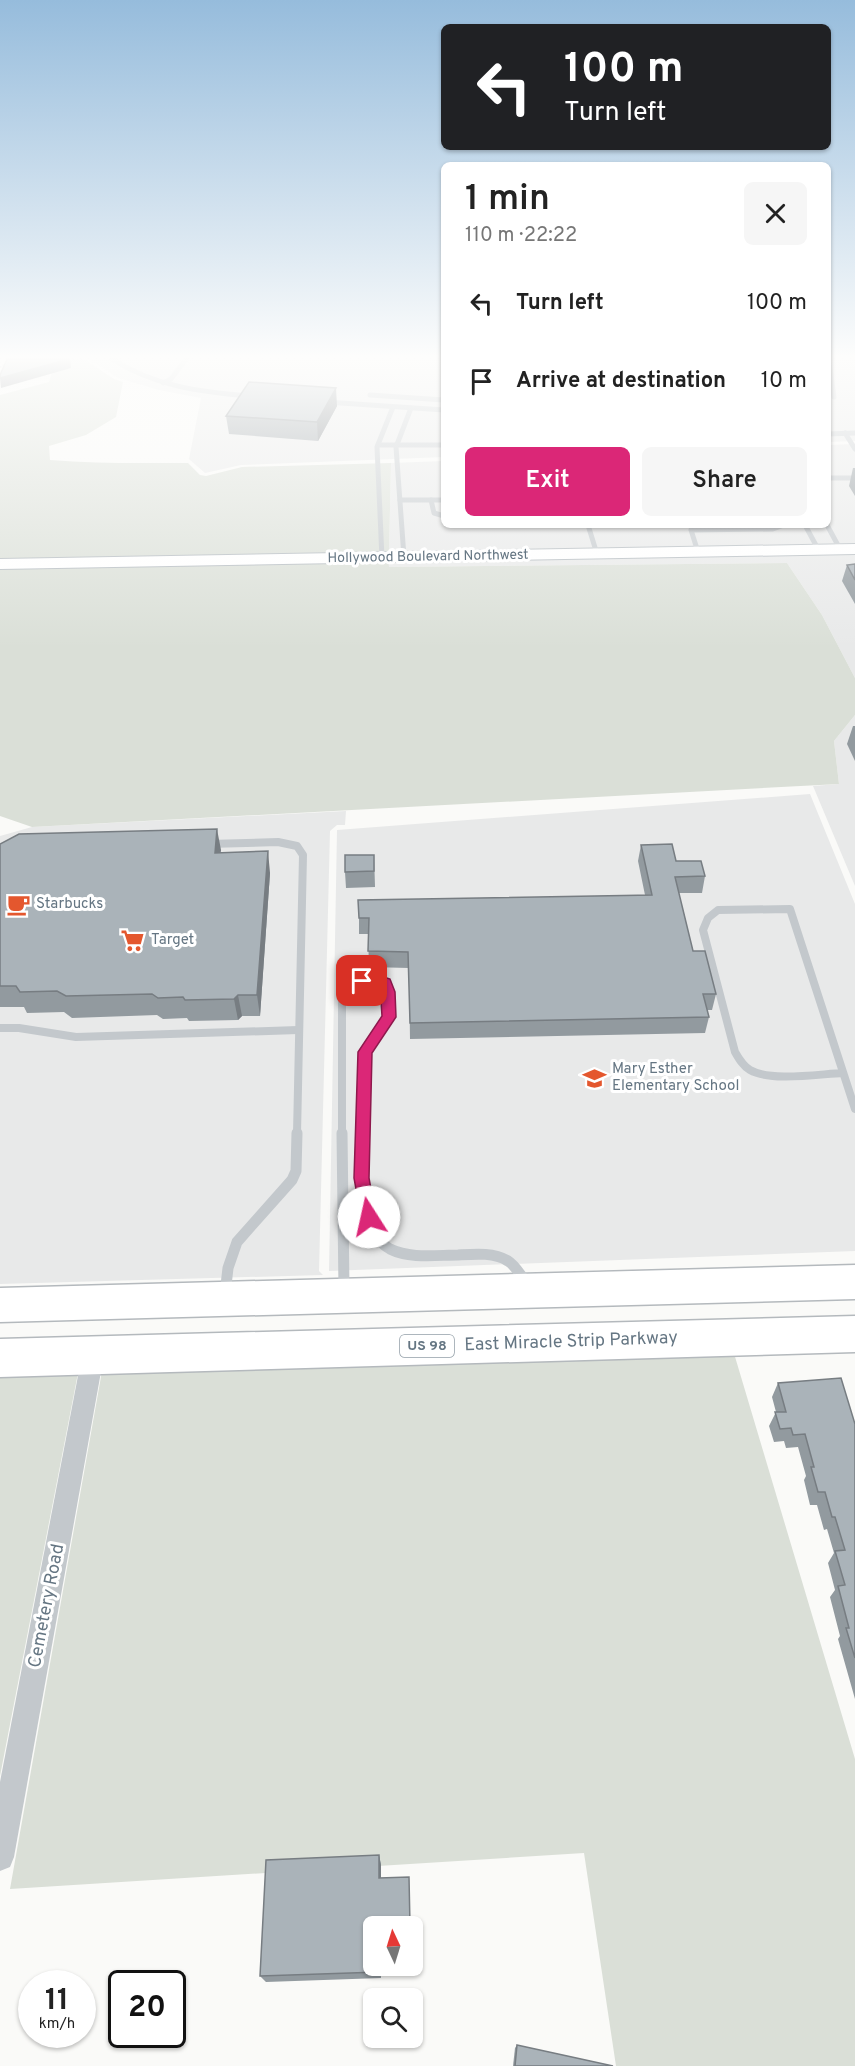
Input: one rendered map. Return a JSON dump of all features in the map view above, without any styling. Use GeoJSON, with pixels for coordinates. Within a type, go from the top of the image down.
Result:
{"type":"FeatureCollection","features":[{"type":"Feature","properties":{"kind":"highway"},"geometry":{"type":"LineString","coordinates":[[0,1305],[855,1282]]}},
{"type":"Feature","properties":{"kind":"highway","name":"East Miracle Strip Parkway"},"geometry":{"type":"LineString","coordinates":[[0,1358],[855,1334]]}},
{"type":"Feature","properties":{"kind":"street","name":"Hollywood Boulevard Northwest"},"geometry":{"type":"LineString","coordinates":[[0,564],[848,549]]}},
{"type":"Feature","properties":{"kind":"street","name":"Cemetery Road"},"geometry":{"type":"LineString","coordinates":[[0,1857],[93,1355]]}},
{"type":"Feature","properties":{"kind":"lane"},"geometry":{"type":"LineString","coordinates":[[378,455],[382,558]]}},
{"type":"Feature","properties":{"kind":"lane"},"geometry":{"type":"LineString","coordinates":[[398,455],[404,557]]}},
{"type":"Feature","properties":{"kind":"lane"},"geometry":{"type":"LineString","coordinates":[[831,478],[855,478]]}},
{"type":"Feature","properties":{"kind":"lane"},"geometry":{"type":"LineString","coordinates":[[400,500],[441,500]]}},
{"type":"Feature","properties":{"kind":"lane"},"geometry":{"type":"LineString","coordinates":[[431,500],[434,513],[441,515]]}},
{"type":"Feature","properties":{"kind":"lane"},"geometry":{"type":"LineString","coordinates":[[589,528],[597,554]]}},
{"type":"Feature","properties":{"kind":"lane"},"geometry":{"type":"LineString","coordinates":[[698,552],[691,530],[776,528]]}},
{"type":"Feature","properties":{"kind":"lane"},"geometry":{"type":"LineString","coordinates":[[808,528],[818,549]]}},
{"type":"Feature","properties":{"kind":"lane"},"geometry":{"type":"LineString","coordinates":[[830,528],[848,549]]}},
{"type":"Feature","properties":{"kind":"lane"},"geometry":{"type":"LineString","coordinates":[[194,844],[278,842],[297,846],[303,855],[297,1030],[296,1171],[292,1180],[237,1242],[228,1268],[225,1299]]}},
{"type":"Feature","properties":{"kind":"lane"},"geometry":{"type":"LineString","coordinates":[[843,1073],[770,1075],[752,1071],[740,1062],[735,1052],[703,930],[705,921],[718,910],[790,909],[855,1109]]}},
{"type":"Feature","properties":{"kind":"lane"},"geometry":{"type":"LineString","coordinates":[[344,1296],[341,1005],[344,990],[351,984],[378,980],[386,983],[389,1017],[365,1052],[362,1178],[369,1217],[376,1236],[390,1249],[419,1256],[485,1254],[508,1261],[534,1291]]}},
{"type":"Feature","properties":{"kind":"lane"},"geometry":{"type":"LineString","coordinates":[[0,1028],[20,1028],[76,1037],[297,1030]]}},
{"type":"Feature","properties":{"kind":"shaded area"},"geometry":{"type":"Polygon","coordinates":[[[0,455],[50,455],[50,460],[102,463],[188,463],[200,475],[206,476],[242,467],[391,463],[389,554],[0,561],[0,455]]]}},
{"type":"Feature","properties":{"kind":"shaded area"},"geometry":{"type":"Polygon","coordinates":[[[190,455],[441,455],[241,465],[205,473],[189,459],[190,455]]]}},
{"type":"Feature","properties":{"kind":"shaded area"},"geometry":{"type":"Polygon","coordinates":[[[831,455],[855,455],[855,545],[389,554],[391,463],[441,461],[441,528],[831,528],[831,455]]]}},
{"type":"Feature","properties":{"kind":"shaded area"},"geometry":{"type":"Polygon","coordinates":[[[855,552],[855,678],[822,615],[787,563],[388,567],[388,561],[855,552]]]}},
{"type":"Feature","properties":{"kind":"shaded area"},"geometry":{"type":"Polygon","coordinates":[[[388,561],[389,567],[787,563],[822,615],[855,678],[855,715],[834,741],[839,784],[32,827],[0,816],[0,568],[388,561]]]}},
{"type":"Feature","properties":{"kind":"shaded area"},"geometry":{"type":"Polygon","coordinates":[[[855,715],[855,886],[813,786],[839,784],[834,741],[855,715]]]}},
{"type":"Feature","properties":{"kind":"shaded area","name":"Mary Esther Elementary School"},"geometry":{"type":"Polygon","coordinates":[[[810,794],[855,904],[855,1251],[329,1271],[337,830],[810,794]]]}},
{"type":"Feature","properties":{"kind":"shaded area"},"geometry":{"type":"Polygon","coordinates":[[[346,811],[345,825],[337,825],[330,831],[319,1271],[323,1275],[0,1284],[0,836],[32,827],[346,811]]]}},
{"type":"Feature","properties":{"kind":"shaded area"},"geometry":{"type":"Polygon","coordinates":[[[733,1350],[855,1759],[855,2066],[616,2066],[584,1853],[10,1889],[102,1371],[733,1350]]]}},
{"type":"Feature","properties":{"kind":"shaded area"},"geometry":{"type":"Polygon","coordinates":[[[78,1373],[0,1776],[0,1376],[78,1373]]]}},
{"type":"Feature","properties":{"kind":"building"},"geometry":{"type":"Polygon","coordinates":[[[855,564],[855,580],[847,565],[855,564]]]}},
{"type":"Feature","properties":{"kind":"building","name":"Target"},"geometry":{"type":"Polygon","coordinates":[[[217,829],[215,853],[268,851],[257,995],[238,995],[234,999],[185,1000],[183,997],[158,998],[152,994],[66,996],[57,991],[20,992],[16,986],[0,986],[0,844],[19,834],[217,829]]]}},
{"type":"Feature","properties":{"kind":"building"},"geometry":{"type":"Polygon","coordinates":[[[672,844],[676,861],[701,861],[705,876],[675,877],[693,951],[705,951],[716,994],[703,994],[709,1017],[410,1023],[408,952],[368,951],[369,918],[359,918],[358,900],[652,895],[641,845],[672,844]]]}},
{"type":"Feature","properties":{"kind":"building"},"geometry":{"type":"Polygon","coordinates":[[[345,855],[374,855],[374,871],[345,872],[345,855]]]}},
{"type":"Feature","properties":{"kind":"building"},"geometry":{"type":"Polygon","coordinates":[[[841,1378],[855,1424],[855,1658],[846,1628],[849,1628],[838,1586],[845,1585],[835,1551],[845,1550],[835,1517],[832,1517],[825,1492],[818,1492],[805,1434],[793,1435],[791,1428],[780,1429],[775,1412],[786,1412],[778,1383],[841,1378]]]}},
{"type":"Feature","properties":{"kind":"building"},"geometry":{"type":"Polygon","coordinates":[[[379,1855],[379,1878],[409,1877],[410,1916],[363,1916],[363,1973],[260,1976],[266,1860],[379,1855]]]}},
{"type":"Feature","properties":{"kind":"building"},"geometry":{"type":"Polygon","coordinates":[[[517,2045],[613,2066],[515,2066],[517,2045]]]}},
{"type":"Feature","properties":{"kind":"place","name":"Starbucks"},"geometry":{"type":"Point","coordinates":[18,904]}},
{"type":"Feature","properties":{"kind":"place","name":"Target"},"geometry":{"type":"Point","coordinates":[133,940]}},
{"type":"Feature","properties":{"kind":"place","name":"Mary Esther Elementary School"},"geometry":{"type":"Point","coordinates":[594,1078]}},
{"type":"Feature","properties":{"kind":"route"},"geometry":{"type":"LineString","coordinates":[[362,981],[378,980],[386,983],[389,1017],[365,1052],[362,1178],[369,1217]]}}]}
